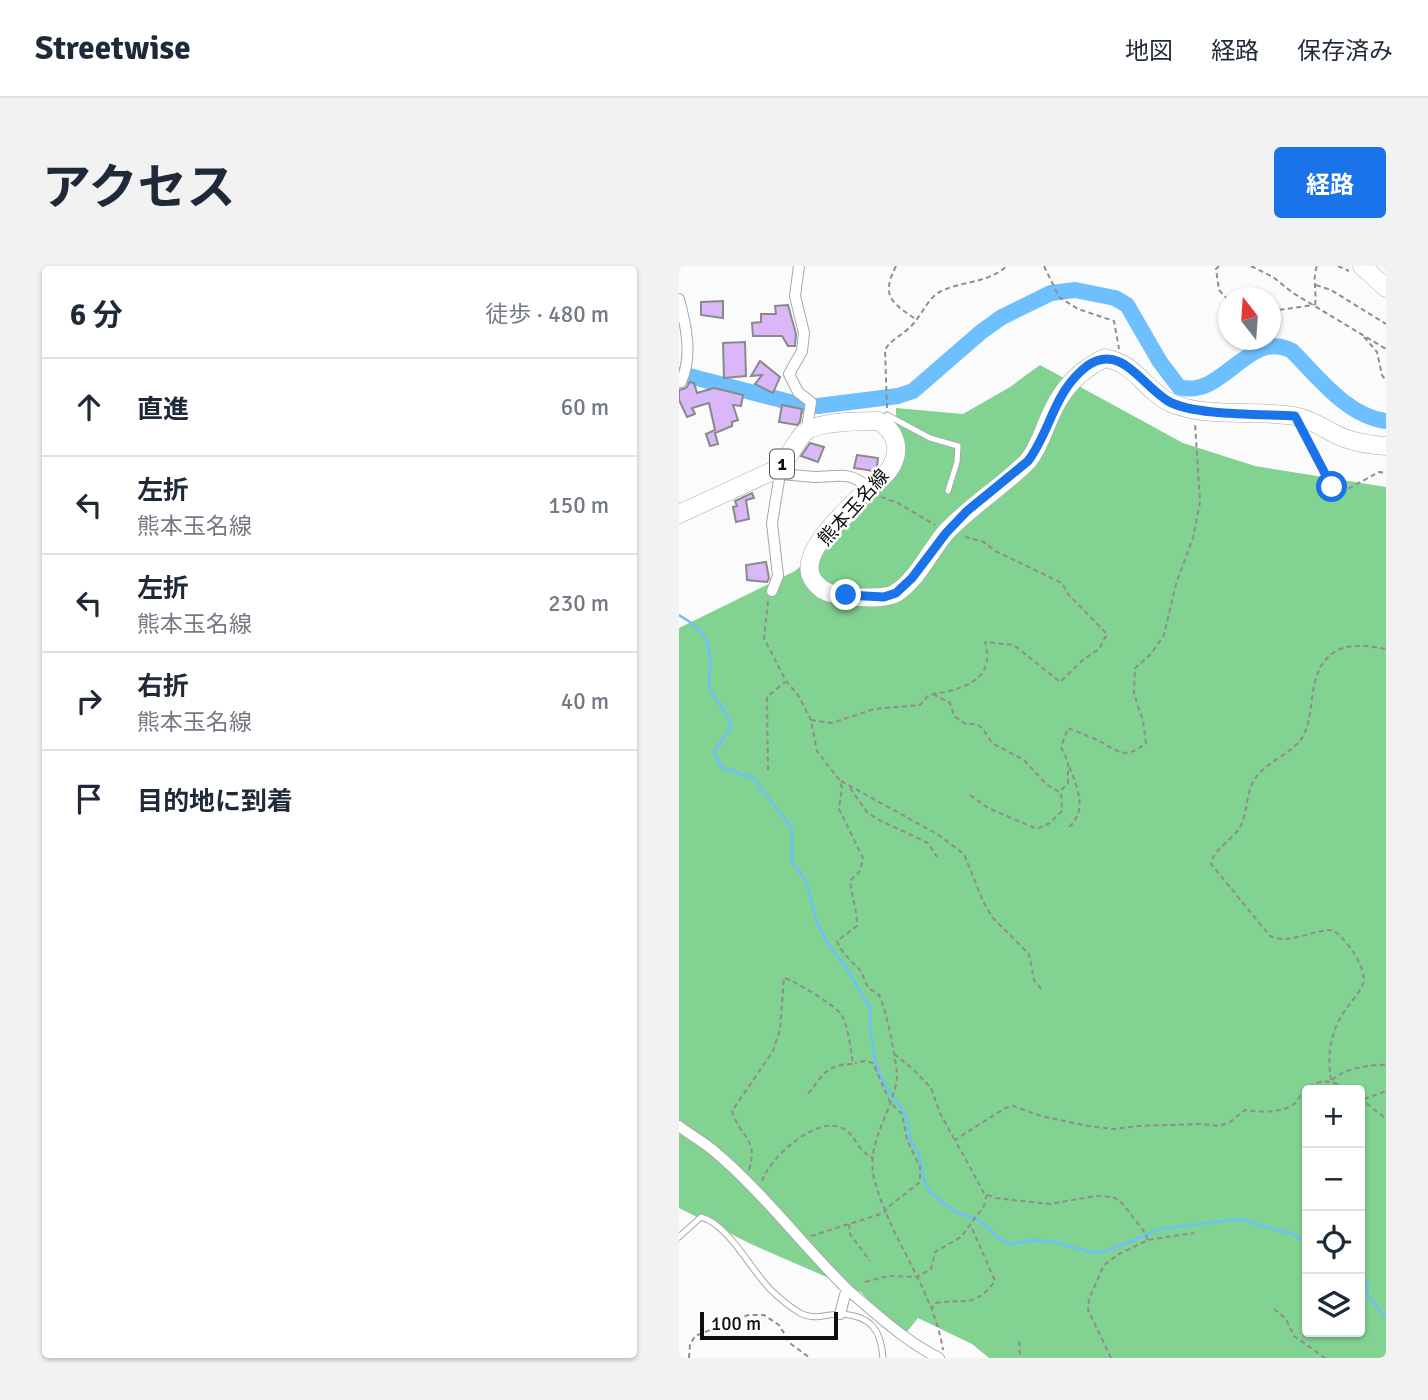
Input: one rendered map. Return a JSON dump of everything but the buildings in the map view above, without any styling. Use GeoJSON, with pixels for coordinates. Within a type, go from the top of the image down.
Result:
{"type":"FeatureCollection","features":[{"type":"Feature","properties":{"kind":"main road"},"geometry":{"type":"LineString","coordinates":[[1362,266],[1386,288]]}},
{"type":"Feature","properties":{"kind":"main road","name":"熊本玉名線"},"geometry":{"type":"LineString","coordinates":[[811,414],[878,421],[895,435],[897,444],[889,471],[831,527],[809,561],[811,578],[824,591],[884,597],[896,593],[912,578],[946,533],[967,511],[1028,461],[1036,451],[1052,411],[1065,390],[1088,366],[1105,358],[1117,360]]}},
{"type":"Feature","properties":{"kind":"main road"},"geometry":{"type":"LineString","coordinates":[[1117,360],[1128,366],[1167,401],[1193,408],[1295,416],[1363,444],[1386,446]]}},
{"type":"Feature","properties":{"kind":"main road","name":"1"},"geometry":{"type":"LineString","coordinates":[[679,514],[779,471],[802,436],[811,414]]}},
{"type":"Feature","properties":{"kind":"street"},"geometry":{"type":"LineString","coordinates":[[799,266],[795,296],[804,333],[801,351],[789,373],[811,414]]}},
{"type":"Feature","properties":{"kind":"street"},"geometry":{"type":"LineString","coordinates":[[679,299],[686,323],[683,377]]}},
{"type":"Feature","properties":{"kind":"street"},"geometry":{"type":"LineString","coordinates":[[772,590],[778,576],[772,523],[779,471],[818,477],[839,474],[860,480],[869,489]]}},
{"type":"Feature","properties":{"kind":"street"},"geometry":{"type":"LineString","coordinates":[[679,1126],[714,1150],[849,1291],[921,1349],[942,1358]]}},
{"type":"Feature","properties":{"kind":"street"},"geometry":{"type":"LineString","coordinates":[[840,1314],[845,1294],[849,1291]]}},
{"type":"Feature","properties":{"kind":"lane"},"geometry":{"type":"LineString","coordinates":[[887,415],[930,438],[958,446],[957,462],[948,491]]}},
{"type":"Feature","properties":{"kind":"lane"},"geometry":{"type":"LineString","coordinates":[[679,1237],[701,1217],[709,1219],[745,1255],[770,1288],[800,1313],[815,1318],[840,1314],[868,1321],[879,1333],[883,1358]]}},
{"type":"Feature","properties":{"kind":"path"},"geometry":{"type":"LineString","coordinates":[[896,266],[888,289],[894,305],[916,319]]}},
{"type":"Feature","properties":{"kind":"path"},"geometry":{"type":"LineString","coordinates":[[887,401],[885,350],[888,344],[912,326],[936,293],[984,279],[1007,266]]}},
{"type":"Feature","properties":{"kind":"path"},"geometry":{"type":"LineString","coordinates":[[1044,266],[1059,297],[1078,309],[1114,321],[1120,344],[1117,360]]}},
{"type":"Feature","properties":{"kind":"path"},"geometry":{"type":"LineString","coordinates":[[1219,266],[1216,269],[1219,287]]}},
{"type":"Feature","properties":{"kind":"path"},"geometry":{"type":"LineString","coordinates":[[1251,266],[1273,277],[1293,293],[1386,349]]}},
{"type":"Feature","properties":{"kind":"path"},"geometry":{"type":"LineString","coordinates":[[1315,305],[1316,285],[1313,276],[1318,266]]}},
{"type":"Feature","properties":{"kind":"path"},"geometry":{"type":"LineString","coordinates":[[1316,285],[1331,290],[1386,324]]}},
{"type":"Feature","properties":{"kind":"path"},"geometry":{"type":"LineString","coordinates":[[1281,310],[1315,305]]}},
{"type":"Feature","properties":{"kind":"path"},"geometry":{"type":"LineString","coordinates":[[1360,334],[1377,352],[1386,381]]}},
{"type":"Feature","properties":{"kind":"path"},"geometry":{"type":"LineString","coordinates":[[1069,827],[1075,821],[1081,803],[1061,747],[1068,728],[1098,740],[1118,753],[1136,751],[1146,743],[1134,694],[1135,668],[1151,654],[1164,635],[1176,584],[1193,538],[1200,502],[1193,408]]}},
{"type":"Feature","properties":{"kind":"path"},"geometry":{"type":"LineString","coordinates":[[1295,416],[1332,487],[1346,490],[1379,472],[1386,473]]}},
{"type":"Feature","properties":{"kind":"path"},"geometry":{"type":"LineString","coordinates":[[811,720],[832,723],[874,709],[920,705],[933,694],[964,687],[985,670],[988,653],[985,642],[1013,645],[1060,682],[1098,649],[1107,634],[1068,594],[1062,583],[995,551],[984,542],[946,533],[910,510],[869,489]]}},
{"type":"Feature","properties":{"kind":"path"},"geometry":{"type":"LineString","coordinates":[[772,590],[764,625],[764,638],[786,681],[798,695],[811,720],[817,751],[840,781],[849,788],[937,834],[964,854],[992,917],[1029,954],[1034,979],[1043,990]]}},
{"type":"Feature","properties":{"kind":"path"},"geometry":{"type":"LineString","coordinates":[[1331,1081],[1329,1050],[1340,1017],[1363,985],[1364,973],[1361,965],[1338,933],[1332,930],[1279,940],[1270,936],[1211,864],[1212,858],[1237,833],[1242,824],[1254,778],[1299,743],[1308,727],[1314,682],[1332,654],[1346,647],[1364,645],[1386,649]]}},
{"type":"Feature","properties":{"kind":"path"},"geometry":{"type":"LineString","coordinates":[[768,770],[767,697],[786,681]]}},
{"type":"Feature","properties":{"kind":"path"},"geometry":{"type":"LineString","coordinates":[[933,694],[950,703],[954,716],[966,724],[977,724],[992,743],[1024,760],[1046,784],[1059,792],[1068,784],[1067,762]]}},
{"type":"Feature","properties":{"kind":"path"},"geometry":{"type":"LineString","coordinates":[[840,781],[842,788],[839,809],[857,842],[863,865],[850,885],[855,898],[857,926],[837,940],[848,959],[861,971],[869,988],[879,995],[886,1016],[897,1074],[894,1093],[879,1130],[873,1158],[873,1174],[884,1213],[931,1310],[941,1339],[942,1358]]}},
{"type":"Feature","properties":{"kind":"path"},"geometry":{"type":"LineString","coordinates":[[849,788],[867,812],[927,843],[937,857]]}},
{"type":"Feature","properties":{"kind":"path"},"geometry":{"type":"LineString","coordinates":[[970,795],[988,808],[1037,829],[1050,823],[1062,811],[1062,790]]}},
{"type":"Feature","properties":{"kind":"path"},"geometry":{"type":"LineString","coordinates":[[744,1180],[754,1150],[748,1138],[736,1125],[732,1111],[773,1051],[780,1030],[784,978],[797,981],[841,1014],[853,1063]]}},
{"type":"Feature","properties":{"kind":"path"},"geometry":{"type":"LineString","coordinates":[[893,1054],[913,1069],[930,1088],[940,1113],[984,1193],[995,1198],[1050,1204],[1094,1196],[1113,1197],[1122,1203],[1148,1240]]}},
{"type":"Feature","properties":{"kind":"path"},"geometry":{"type":"LineString","coordinates":[[802,1244],[812,1235],[884,1213],[920,1182],[920,1167],[907,1140],[902,1114],[891,1100],[873,1063],[865,1061],[838,1064],[823,1072],[806,1096]]}},
{"type":"Feature","properties":{"kind":"path"},"geometry":{"type":"LineString","coordinates":[[955,1140],[1005,1108],[1013,1106],[1041,1116],[1101,1128],[1201,1124],[1220,1126],[1245,1110],[1269,1113],[1290,1107],[1313,1084],[1331,1081],[1337,1075],[1386,1065]]}},
{"type":"Feature","properties":{"kind":"path"},"geometry":{"type":"LineString","coordinates":[[1331,1081],[1339,1085]]}},
{"type":"Feature","properties":{"kind":"path"},"geometry":{"type":"LineString","coordinates":[[1365,1098],[1386,1091]]}},
{"type":"Feature","properties":{"kind":"path"},"geometry":{"type":"LineString","coordinates":[[1365,1102],[1386,1119]]}},
{"type":"Feature","properties":{"kind":"path"},"geometry":{"type":"LineString","coordinates":[[760,1189],[765,1171],[777,1156],[812,1131],[829,1125],[847,1130],[862,1152],[873,1158]]}},
{"type":"Feature","properties":{"kind":"path"},"geometry":{"type":"LineString","coordinates":[[865,1282],[888,1276],[916,1277],[933,1268],[935,1252],[961,1237],[978,1216],[987,1194]]}},
{"type":"Feature","properties":{"kind":"path"},"geometry":{"type":"LineString","coordinates":[[849,1223],[850,1234],[870,1261]]}},
{"type":"Feature","properties":{"kind":"path"},"geometry":{"type":"LineString","coordinates":[[931,1310],[935,1303],[969,1301],[984,1296],[995,1281],[971,1225]]}},
{"type":"Feature","properties":{"kind":"path"},"geometry":{"type":"LineString","coordinates":[[1111,1358],[1088,1310],[1089,1300],[1104,1265],[1119,1254],[1148,1240],[1194,1233]]}},
{"type":"Feature","properties":{"kind":"path"},"geometry":{"type":"LineString","coordinates":[[1274,1309],[1286,1319],[1294,1336],[1325,1358]]}},
{"type":"Feature","properties":{"kind":"path"},"geometry":{"type":"LineString","coordinates":[[689,1358],[690,1345],[695,1336],[748,1315],[764,1315],[779,1325],[791,1344],[810,1358]]}},
{"type":"Feature","properties":{"kind":"path"},"geometry":{"type":"LineString","coordinates":[[1019,1341],[1020,1358]]}},
{"type":"Feature","properties":{"kind":"green space"},"geometry":{"type":"Polygon","coordinates":[[[1040,365],[1183,443],[1255,466],[1386,487],[1386,1358],[989,1358],[972,1344],[918,1318],[906,1333],[876,1309],[861,1292],[753,1245],[679,1208],[679,628],[795,571],[854,520],[897,471],[896,408],[963,414],[1010,387],[1040,365]]]}},
{"type":"Feature","properties":{"kind":"waterway"},"geometry":{"type":"LineString","coordinates":[[679,375],[805,406],[898,396],[913,391],[1002,317],[1051,293],[1075,290],[1115,298],[1127,305],[1160,362],[1179,387],[1195,388],[1209,383],[1249,355],[1262,348],[1277,346],[1292,351],[1346,404],[1372,418],[1386,421]]}},
{"type":"Feature","properties":{"kind":"waterway"},"geometry":{"type":"LineString","coordinates":[[679,615],[696,626],[705,638],[710,653],[709,687],[730,722],[731,727],[714,752],[721,767],[753,778],[792,828],[792,862],[805,879],[817,922],[828,944],[845,966],[870,1008],[876,1066],[887,1088],[906,1115],[911,1141],[919,1154],[924,1179],[930,1192],[952,1210],[980,1221],[1000,1239],[1012,1244],[1034,1240],[1054,1242],[1094,1253],[1107,1251],[1160,1229],[1240,1219],[1295,1235],[1302,1240]]}},
{"type":"Feature","properties":{"kind":"waterway"},"geometry":{"type":"LineString","coordinates":[[1365,1282],[1368,1297],[1386,1317]]}},
{"type":"Feature","properties":{"kind":"route"},"geometry":{"type":"LineString","coordinates":[[846,595],[884,597],[896,593],[912,578],[946,533],[967,511],[1028,461],[1036,451],[1052,411],[1065,390],[1088,366],[1105,358],[1128,366],[1167,401],[1181,407],[1295,416],[1332,487]]}}]}
